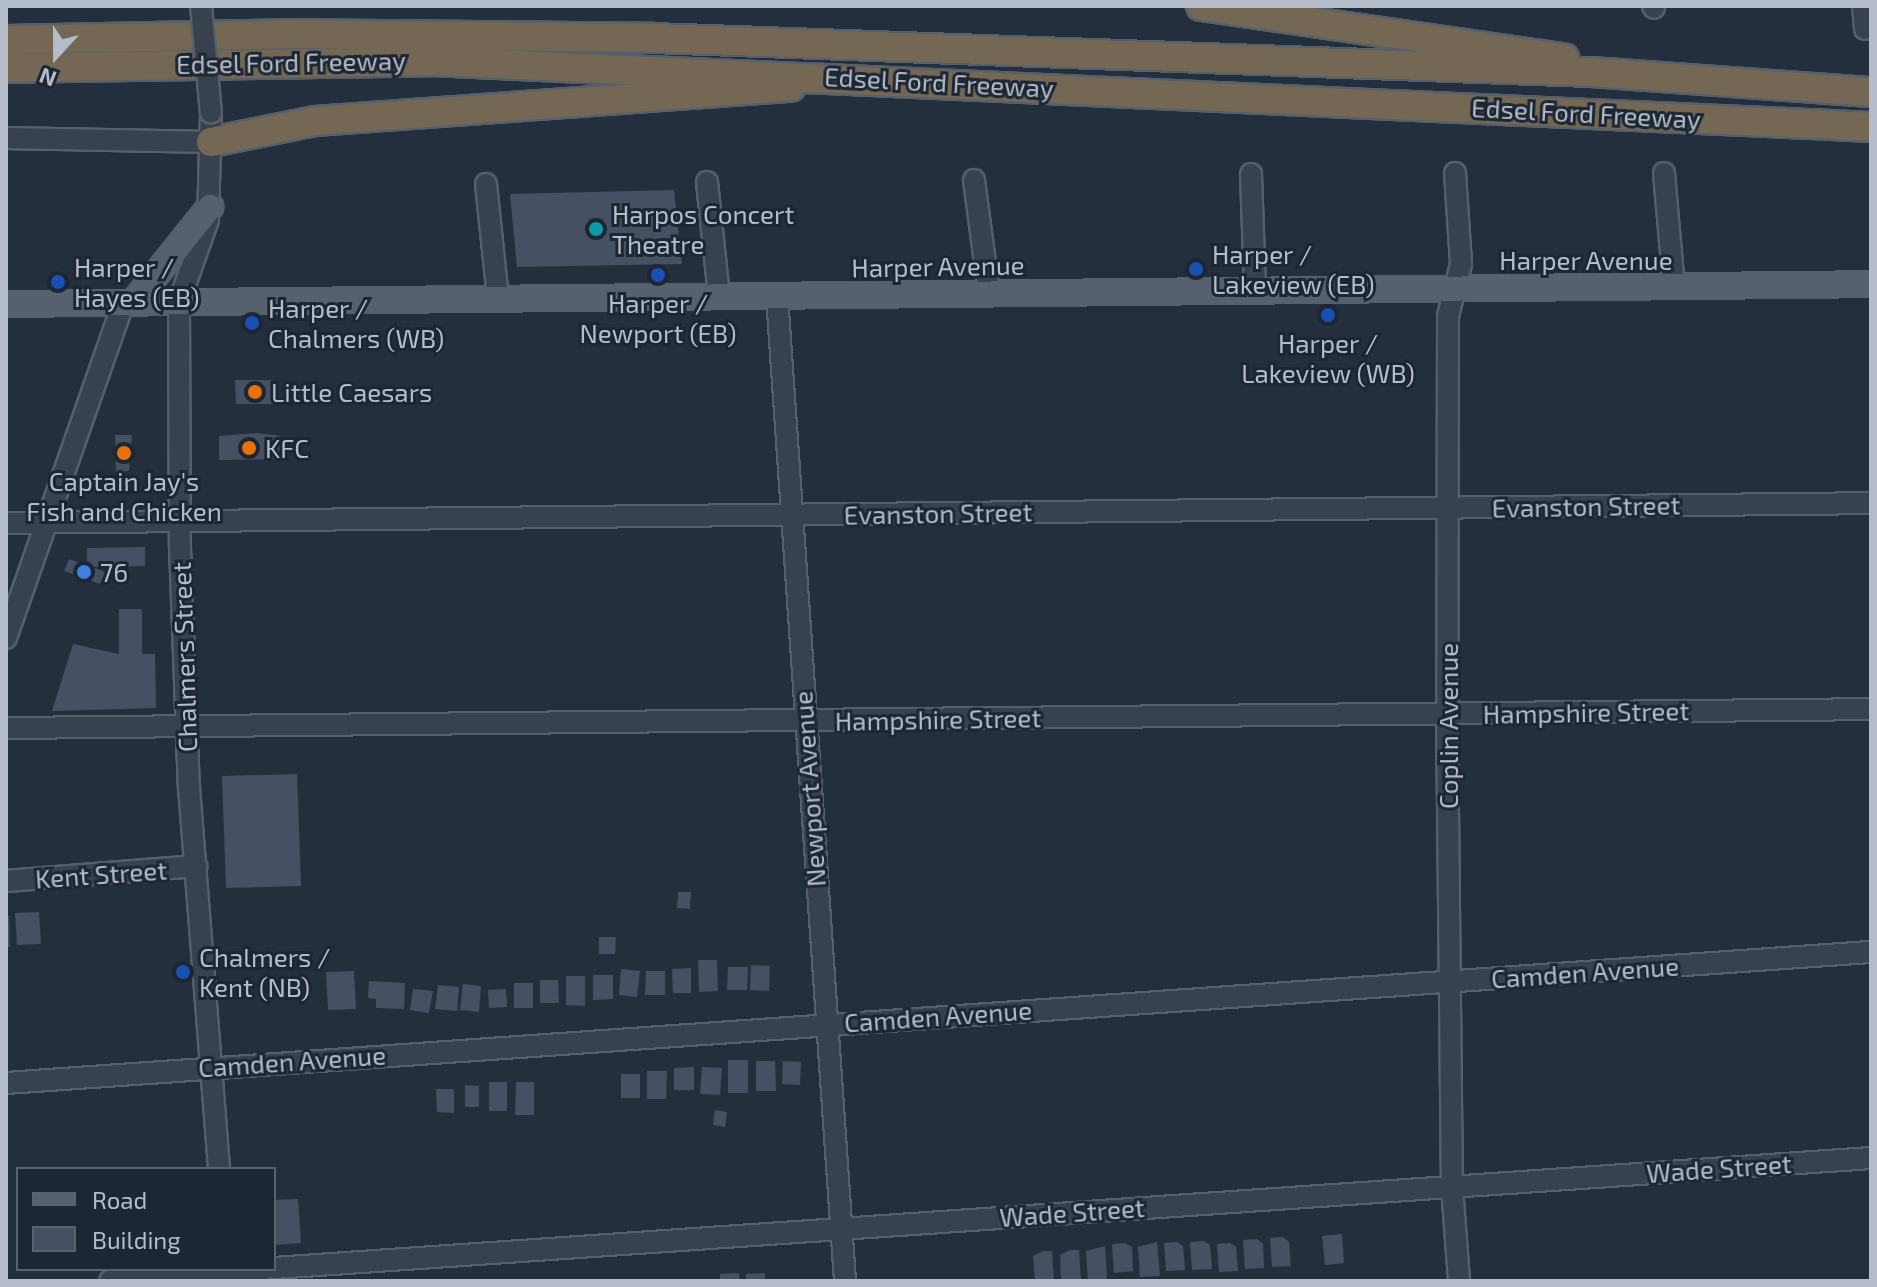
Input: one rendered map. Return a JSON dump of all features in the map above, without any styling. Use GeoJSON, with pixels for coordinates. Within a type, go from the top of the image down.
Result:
{"type":"FeatureCollection","features":[{"type":"Feature","properties":{"kind":"highway"},"geometry":{"type":"LineString","coordinates":[[1201,6],[1667,76]]}},
{"type":"Feature","properties":{"kind":"highway","name":"Edsel Ford Freeway"},"geometry":{"type":"LineString","coordinates":[[6,40],[525,35],[1667,76],[1871,92]]}},
{"type":"Feature","properties":{"kind":"highway","name":"Edsel Ford Freeway"},"geometry":{"type":"LineString","coordinates":[[6,68],[342,58],[845,77],[1871,127]]}},
{"type":"Feature","properties":{"kind":"highway"},"geometry":{"type":"LineString","coordinates":[[211,142],[315,121],[756,93],[845,77]]}},
{"type":"Feature","properties":{"kind":"main road"},"geometry":{"type":"LineString","coordinates":[[128,302],[210,207]]}},
{"type":"Feature","properties":{"kind":"main road","name":"Harper Avenue"},"geometry":{"type":"LineString","coordinates":[[6,304],[1871,284]]}},
{"type":"Feature","properties":{"kind":"street","name":"Chalmers Street"},"geometry":{"type":"LineString","coordinates":[[201,6],[211,113],[210,207],[179,302],[182,522],[187,728],[219,1167]]}},
{"type":"Feature","properties":{"kind":"street"},"geometry":{"type":"LineString","coordinates":[[1863,6],[1865,29]]}},
{"type":"Feature","properties":{"kind":"street"},"geometry":{"type":"LineString","coordinates":[[6,138],[211,142]]}},
{"type":"Feature","properties":{"kind":"street","name":"Coplin Avenue"},"geometry":{"type":"LineString","coordinates":[[1455,173],[1461,264],[1448,316],[1447,713],[1452,1187],[1459,1281]]}},
{"type":"Feature","properties":{"kind":"street"},"geometry":{"type":"LineString","coordinates":[[1664,173],[1674,287]]}},
{"type":"Feature","properties":{"kind":"street"},"geometry":{"type":"LineString","coordinates":[[1251,174],[1255,291]]}},
{"type":"Feature","properties":{"kind":"street"},"geometry":{"type":"LineString","coordinates":[[974,180],[989,293]]}},
{"type":"Feature","properties":{"kind":"street"},"geometry":{"type":"LineString","coordinates":[[707,182],[719,297]]}},
{"type":"Feature","properties":{"kind":"street"},"geometry":{"type":"LineString","coordinates":[[486,184],[498,299]]}},
{"type":"Feature","properties":{"kind":"street","name":"Newport Avenue"},"geometry":{"type":"LineString","coordinates":[[777,296],[789,515],[845,1281]]}},
{"type":"Feature","properties":{"kind":"street"},"geometry":{"type":"LineString","coordinates":[[6,638],[128,302]]}},
{"type":"Feature","properties":{"kind":"street","name":"Evanston Street"},"geometry":{"type":"LineString","coordinates":[[6,523],[1871,503]]}},
{"type":"Feature","properties":{"kind":"street","name":"Hampshire Street"},"geometry":{"type":"LineString","coordinates":[[6,728],[1871,709]]}},
{"type":"Feature","properties":{"kind":"street","name":"Kent Street"},"geometry":{"type":"LineString","coordinates":[[6,881],[196,866]]}},
{"type":"Feature","properties":{"kind":"street","name":"Camden Avenue"},"geometry":{"type":"LineString","coordinates":[[6,1083],[825,1023],[1871,952]]}},
{"type":"Feature","properties":{"kind":"street","name":"Wade Street"},"geometry":{"type":"LineString","coordinates":[[276,1268],[1871,1158]]}},
{"type":"Feature","properties":{"kind":"street"},"geometry":{"type":"LineString","coordinates":[[110,1281],[200,1277],[249,1271]]}},
{"type":"Feature","properties":{"kind":"building","name":"Harpos Concert Theatre"},"geometry":{"type":"Polygon","coordinates":[[[674,190],[682,264],[517,267],[510,194],[674,190]]]}},
{"type":"Feature","properties":{"kind":"building"},"geometry":{"type":"Polygon","coordinates":[[[235,380],[271,380],[277,404],[236,404],[235,380]]]}},
{"type":"Feature","properties":{"kind":"building"},"geometry":{"type":"Polygon","coordinates":[[[257,433],[280,436],[281,459],[219,460],[219,436],[257,433]]]}},
{"type":"Feature","properties":{"kind":"building"},"geometry":{"type":"Polygon","coordinates":[[[115,435],[132,435],[129,471],[116,472],[115,435]]]}},
{"type":"Feature","properties":{"kind":"building"},"geometry":{"type":"Polygon","coordinates":[[[145,547],[145,566],[92,567],[105,572],[100,584],[64,571],[69,559],[87,566],[87,548],[145,547]]]}},
{"type":"Feature","properties":{"kind":"building"},"geometry":{"type":"Polygon","coordinates":[[[119,609],[142,609],[142,654],[155,654],[156,708],[52,711],[73,644],[119,654],[119,609]]]}},
{"type":"Feature","properties":{"kind":"building"},"geometry":{"type":"Polygon","coordinates":[[[297,774],[301,886],[226,888],[222,776],[297,774]]]}},
{"type":"Feature","properties":{"kind":"building"},"geometry":{"type":"Polygon","coordinates":[[[678,892],[691,892],[690,909],[677,908],[678,892]]]}},
{"type":"Feature","properties":{"kind":"building"},"geometry":{"type":"Polygon","coordinates":[[[39,912],[41,944],[17,945],[15,913],[39,912]]]}},
{"type":"Feature","properties":{"kind":"building"},"geometry":{"type":"Polygon","coordinates":[[[6,916],[9,916],[10,947],[6,947],[6,916]]]}},
{"type":"Feature","properties":{"kind":"building"},"geometry":{"type":"Polygon","coordinates":[[[599,937],[616,937],[615,954],[599,954],[599,937]]]}},
{"type":"Feature","properties":{"kind":"building"},"geometry":{"type":"Polygon","coordinates":[[[698,960],[717,960],[718,991],[699,992],[698,960]]]}},
{"type":"Feature","properties":{"kind":"building"},"geometry":{"type":"Polygon","coordinates":[[[751,965],[770,966],[769,991],[750,990],[751,965]]]}},
{"type":"Feature","properties":{"kind":"building"},"geometry":{"type":"Polygon","coordinates":[[[728,967],[748,967],[747,990],[727,990],[728,967]]]}},
{"type":"Feature","properties":{"kind":"building"},"geometry":{"type":"Polygon","coordinates":[[[691,968],[691,993],[673,993],[672,969],[691,968]]]}},
{"type":"Feature","properties":{"kind":"building"},"geometry":{"type":"Polygon","coordinates":[[[621,969],[640,971],[637,997],[619,995],[621,969]]]}},
{"type":"Feature","properties":{"kind":"building"},"geometry":{"type":"Polygon","coordinates":[[[354,971],[356,1009],[328,1010],[326,972],[354,971]]]}},
{"type":"Feature","properties":{"kind":"building"},"geometry":{"type":"Polygon","coordinates":[[[646,971],[665,971],[665,995],[645,995],[646,971]]]}},
{"type":"Feature","properties":{"kind":"building"},"geometry":{"type":"Polygon","coordinates":[[[593,975],[613,975],[613,999],[593,1000],[593,975]]]}},
{"type":"Feature","properties":{"kind":"building"},"geometry":{"type":"Polygon","coordinates":[[[566,976],[585,976],[585,1006],[566,1005],[566,976]]]}},
{"type":"Feature","properties":{"kind":"building"},"geometry":{"type":"Polygon","coordinates":[[[540,980],[558,980],[559,1003],[540,1003],[540,980]]]}},
{"type":"Feature","properties":{"kind":"building"},"geometry":{"type":"Polygon","coordinates":[[[369,981],[405,983],[404,1009],[376,1008],[376,999],[368,998],[369,981]]]}},
{"type":"Feature","properties":{"kind":"building"},"geometry":{"type":"Polygon","coordinates":[[[514,983],[533,983],[533,1008],[514,1008],[514,983]]]}},
{"type":"Feature","properties":{"kind":"building"},"geometry":{"type":"Polygon","coordinates":[[[463,984],[481,986],[479,1012],[460,1010],[463,984]]]}},
{"type":"Feature","properties":{"kind":"building"},"geometry":{"type":"Polygon","coordinates":[[[438,985],[459,987],[457,1011],[435,1009],[438,985]]]}},
{"type":"Feature","properties":{"kind":"building"},"geometry":{"type":"Polygon","coordinates":[[[413,989],[433,991],[429,1013],[410,1010],[413,989]]]}},
{"type":"Feature","properties":{"kind":"building"},"geometry":{"type":"Polygon","coordinates":[[[506,989],[507,1007],[489,1008],[488,990],[506,989]]]}},
{"type":"Feature","properties":{"kind":"building"},"geometry":{"type":"Polygon","coordinates":[[[728,1060],[748,1060],[748,1093],[728,1093],[728,1060]]]}},
{"type":"Feature","properties":{"kind":"building"},"geometry":{"type":"Polygon","coordinates":[[[756,1061],[775,1061],[776,1091],[756,1091],[756,1061]]]}},
{"type":"Feature","properties":{"kind":"building"},"geometry":{"type":"Polygon","coordinates":[[[783,1061],[801,1062],[800,1085],[782,1084],[783,1061]]]}},
{"type":"Feature","properties":{"kind":"building"},"geometry":{"type":"Polygon","coordinates":[[[694,1067],[694,1090],[674,1090],[674,1068],[694,1067]]]}},
{"type":"Feature","properties":{"kind":"building"},"geometry":{"type":"Polygon","coordinates":[[[702,1067],[722,1068],[720,1095],[700,1094],[702,1067]]]}},
{"type":"Feature","properties":{"kind":"building"},"geometry":{"type":"Polygon","coordinates":[[[647,1071],[667,1071],[666,1099],[647,1099],[647,1071]]]}},
{"type":"Feature","properties":{"kind":"building"},"geometry":{"type":"Polygon","coordinates":[[[621,1074],[640,1074],[640,1098],[621,1098],[621,1074]]]}},
{"type":"Feature","properties":{"kind":"building"},"geometry":{"type":"Polygon","coordinates":[[[489,1082],[507,1082],[507,1111],[489,1111],[489,1082]]]}},
{"type":"Feature","properties":{"kind":"building"},"geometry":{"type":"Polygon","coordinates":[[[516,1082],[534,1082],[534,1115],[515,1115],[516,1082]]]}},
{"type":"Feature","properties":{"kind":"building"},"geometry":{"type":"Polygon","coordinates":[[[465,1085],[479,1086],[479,1107],[465,1107],[465,1085]]]}},
{"type":"Feature","properties":{"kind":"building"},"geometry":{"type":"Polygon","coordinates":[[[436,1089],[454,1089],[454,1113],[437,1112],[436,1089]]]}},
{"type":"Feature","properties":{"kind":"building"},"geometry":{"type":"Polygon","coordinates":[[[715,1110],[727,1112],[725,1127],[713,1125],[715,1110]]]}},
{"type":"Feature","properties":{"kind":"building"},"geometry":{"type":"Polygon","coordinates":[[[298,1199],[301,1243],[276,1245],[276,1200],[298,1199]]]}},
{"type":"Feature","properties":{"kind":"building"},"geometry":{"type":"Polygon","coordinates":[[[1342,1234],[1344,1263],[1325,1265],[1322,1236],[1342,1234]]]}},
{"type":"Feature","properties":{"kind":"building"},"geometry":{"type":"Polygon","coordinates":[[[1283,1237],[1289,1242],[1291,1266],[1272,1267],[1270,1238],[1283,1237]]]}},
{"type":"Feature","properties":{"kind":"building"},"geometry":{"type":"Polygon","coordinates":[[[1257,1239],[1263,1244],[1264,1268],[1245,1269],[1243,1240],[1257,1239]]]}},
{"type":"Feature","properties":{"kind":"building"},"geometry":{"type":"Polygon","coordinates":[[[1204,1241],[1210,1245],[1212,1269],[1192,1270],[1190,1242],[1204,1241]]]}},
{"type":"Feature","properties":{"kind":"building"},"geometry":{"type":"Polygon","coordinates":[[[1157,1242],[1160,1276],[1140,1277],[1138,1247],[1157,1242]]]}},
{"type":"Feature","properties":{"kind":"building"},"geometry":{"type":"Polygon","coordinates":[[[1177,1242],[1183,1246],[1185,1270],[1166,1271],[1164,1243],[1177,1242]]]}},
{"type":"Feature","properties":{"kind":"building"},"geometry":{"type":"Polygon","coordinates":[[[1125,1243],[1132,1247],[1133,1271],[1114,1273],[1112,1244],[1125,1243]]]}},
{"type":"Feature","properties":{"kind":"building"},"geometry":{"type":"Polygon","coordinates":[[[1230,1243],[1236,1247],[1238,1271],[1219,1272],[1217,1244],[1230,1243]]]}},
{"type":"Feature","properties":{"kind":"building"},"geometry":{"type":"Polygon","coordinates":[[[1105,1246],[1107,1280],[1088,1281],[1086,1251],[1105,1246]]]}},
{"type":"Feature","properties":{"kind":"building"},"geometry":{"type":"Polygon","coordinates":[[[1079,1250],[1081,1281],[1061,1281],[1060,1255],[1079,1250]]]}},
{"type":"Feature","properties":{"kind":"building"},"geometry":{"type":"Polygon","coordinates":[[[1052,1251],[1054,1281],[1035,1281],[1033,1256],[1052,1251]]]}},
{"type":"Feature","properties":{"kind":"building"},"geometry":{"type":"Polygon","coordinates":[[[739,1273],[740,1281],[720,1281],[720,1274],[739,1273]]]}},
{"type":"Feature","properties":{"kind":"building"},"geometry":{"type":"Polygon","coordinates":[[[765,1273],[765,1281],[746,1281],[746,1274],[765,1273]]]}},
{"type":"Feature","properties":{"kind":"place","name":"Harpos Concert Theatre"},"geometry":{"type":"Point","coordinates":[596,229]}},
{"type":"Feature","properties":{"kind":"place","name":"Harper / Lakeview (EB)"},"geometry":{"type":"Point","coordinates":[1196,269]}},
{"type":"Feature","properties":{"kind":"place","name":"Harper / Newport (EB)"},"geometry":{"type":"Point","coordinates":[658,275]}},
{"type":"Feature","properties":{"kind":"place","name":"Harper / Hayes (EB)"},"geometry":{"type":"Point","coordinates":[58,282]}},
{"type":"Feature","properties":{"kind":"place","name":"Harper / Lakeview (WB)"},"geometry":{"type":"Point","coordinates":[1328,315]}},
{"type":"Feature","properties":{"kind":"place","name":"Harper / Chalmers (WB)"},"geometry":{"type":"Point","coordinates":[252,323]}},
{"type":"Feature","properties":{"kind":"place","name":"Little Caesars"},"geometry":{"type":"Point","coordinates":[255,392]}},
{"type":"Feature","properties":{"kind":"place","name":"KFC"},"geometry":{"type":"Point","coordinates":[249,448]}},
{"type":"Feature","properties":{"kind":"place","name":"Captain Jay's Fish and Chicken"},"geometry":{"type":"Point","coordinates":[124,453]}},
{"type":"Feature","properties":{"kind":"place","name":"76"},"geometry":{"type":"Point","coordinates":[84,572]}},
{"type":"Feature","properties":{"kind":"place","name":"Chalmers / Kent (NB)"},"geometry":{"type":"Point","coordinates":[183,972]}}]}
